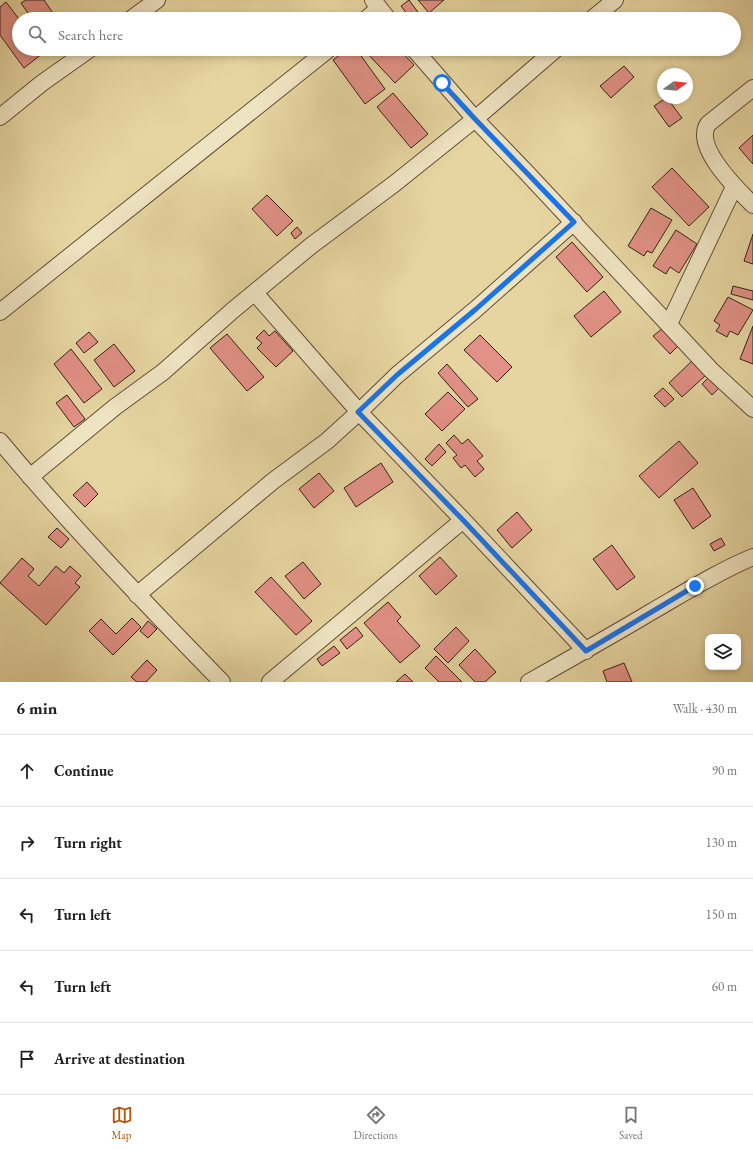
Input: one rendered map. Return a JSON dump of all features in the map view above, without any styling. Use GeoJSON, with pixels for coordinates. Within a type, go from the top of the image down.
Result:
{"type":"FeatureCollection","features":[{"type":"Feature","properties":{"kind":"street"},"geometry":{"type":"LineString","coordinates":[[141,12],[157,0]]}},
{"type":"Feature","properties":{"kind":"street"},"geometry":{"type":"LineString","coordinates":[[600,12],[615,0]]}},
{"type":"Feature","properties":{"kind":"street"},"geometry":{"type":"LineString","coordinates":[[0,116],[42,83],[80,56]]}},
{"type":"Feature","properties":{"kind":"street"},"geometry":{"type":"LineString","coordinates":[[0,312],[320,56]]}},
{"type":"Feature","properties":{"kind":"street"},"geometry":{"type":"LineString","coordinates":[[420,56],[475,119],[574,222],[711,370],[753,409]]}},
{"type":"Feature","properties":{"kind":"street"},"geometry":{"type":"LineString","coordinates":[[30,477],[115,407],[163,372],[312,245],[394,184],[475,119],[548,56]]}},
{"type":"Feature","properties":{"kind":"street"},"geometry":{"type":"LineString","coordinates":[[753,88],[708,124],[705,129],[704,136],[712,157],[734,187],[753,205]]}},
{"type":"Feature","properties":{"kind":"street"},"geometry":{"type":"LineString","coordinates":[[669,324],[734,187]]}},
{"type":"Feature","properties":{"kind":"street"},"geometry":{"type":"LineString","coordinates":[[137,595],[273,481],[327,441],[397,375],[476,309],[574,222]]}},
{"type":"Feature","properties":{"kind":"street"},"geometry":{"type":"LineString","coordinates":[[255,293],[358,412],[463,520],[586,651]]}},
{"type":"Feature","properties":{"kind":"street"},"geometry":{"type":"LineString","coordinates":[[0,441],[30,477],[137,595],[222,682]]}},
{"type":"Feature","properties":{"kind":"street"},"geometry":{"type":"LineString","coordinates":[[270,682],[463,520]]}},
{"type":"Feature","properties":{"kind":"street"},"geometry":{"type":"LineString","coordinates":[[529,682],[586,651],[695,586],[736,564],[753,557]]}},
{"type":"Feature","properties":{"kind":"building"},"geometry":{"type":"Polygon","coordinates":[[[26,0],[44,0],[52,12],[27,12],[21,3],[26,0]]]}},
{"type":"Feature","properties":{"kind":"building"},"geometry":{"type":"Polygon","coordinates":[[[409,0],[418,12],[406,12],[401,6],[409,0]]]}},
{"type":"Feature","properties":{"kind":"building"},"geometry":{"type":"Polygon","coordinates":[[[418,0],[444,0],[430,12],[428,12],[418,0]]]}},
{"type":"Feature","properties":{"kind":"building"},"geometry":{"type":"Polygon","coordinates":[[[6,2],[14,12],[12,12],[12,52],[0,35],[0,7],[6,2]]]}},
{"type":"Feature","properties":{"kind":"building"},"geometry":{"type":"Polygon","coordinates":[[[15,56],[39,56],[24,68],[15,56]]]}},
{"type":"Feature","properties":{"kind":"building"},"geometry":{"type":"Polygon","coordinates":[[[338,56],[361,56],[385,89],[365,104],[333,60],[338,56]]]}},
{"type":"Feature","properties":{"kind":"building"},"geometry":{"type":"Polygon","coordinates":[[[370,56],[406,56],[414,65],[395,83],[370,56]]]}},
{"type":"Feature","properties":{"kind":"building"},"geometry":{"type":"Polygon","coordinates":[[[624,66],[634,77],[611,98],[600,86],[624,66]]]}},
{"type":"Feature","properties":{"kind":"building"},"geometry":{"type":"Polygon","coordinates":[[[393,93],[428,134],[411,148],[377,107],[393,93]]]}},
{"type":"Feature","properties":{"kind":"building"},"geometry":{"type":"Polygon","coordinates":[[[657,104],[672,104],[682,118],[669,127],[654,106],[657,104]]]}},
{"type":"Feature","properties":{"kind":"building"},"geometry":{"type":"Polygon","coordinates":[[[753,135],[753,164],[739,148],[753,135]]]}},
{"type":"Feature","properties":{"kind":"building"},"geometry":{"type":"Polygon","coordinates":[[[672,168],[709,207],[689,226],[652,187],[672,168]]]}},
{"type":"Feature","properties":{"kind":"building"},"geometry":{"type":"Polygon","coordinates":[[[267,195],[293,221],[277,236],[252,209],[267,195]]]}},
{"type":"Feature","properties":{"kind":"building"},"geometry":{"type":"Polygon","coordinates":[[[651,208],[672,220],[652,253],[647,251],[644,256],[628,246],[651,208]]]}},
{"type":"Feature","properties":{"kind":"building"},"geometry":{"type":"Polygon","coordinates":[[[297,227],[302,233],[295,239],[291,233],[297,227]]]}},
{"type":"Feature","properties":{"kind":"building"},"geometry":{"type":"Polygon","coordinates":[[[676,230],[697,244],[679,273],[670,267],[666,274],[653,266],[676,230]]]}},
{"type":"Feature","properties":{"kind":"building"},"geometry":{"type":"Polygon","coordinates":[[[753,234],[753,264],[744,261],[753,234]]]}},
{"type":"Feature","properties":{"kind":"building"},"geometry":{"type":"Polygon","coordinates":[[[572,242],[603,277],[587,292],[556,257],[572,242]]]}},
{"type":"Feature","properties":{"kind":"building"},"geometry":{"type":"Polygon","coordinates":[[[733,286],[753,291],[753,300],[731,294],[733,286]]]}},
{"type":"Feature","properties":{"kind":"building"},"geometry":{"type":"Polygon","coordinates":[[[604,291],[621,312],[591,337],[574,316],[604,291]]]}},
{"type":"Feature","properties":{"kind":"building"},"geometry":{"type":"Polygon","coordinates":[[[728,297],[753,310],[738,335],[730,331],[727,337],[716,331],[720,325],[714,321],[728,297]]]}},
{"type":"Feature","properties":{"kind":"building"},"geometry":{"type":"Polygon","coordinates":[[[753,326],[753,364],[740,359],[753,326]]]}},
{"type":"Feature","properties":{"kind":"building"},"geometry":{"type":"Polygon","coordinates":[[[663,328],[679,345],[670,354],[653,336],[663,328]]]}},
{"type":"Feature","properties":{"kind":"building"},"geometry":{"type":"Polygon","coordinates":[[[264,330],[269,336],[275,331],[293,351],[276,367],[257,348],[262,343],[256,338],[264,330]]]}},
{"type":"Feature","properties":{"kind":"building"},"geometry":{"type":"Polygon","coordinates":[[[89,332],[98,342],[84,353],[76,343],[89,332]]]}},
{"type":"Feature","properties":{"kind":"building"},"geometry":{"type":"Polygon","coordinates":[[[227,334],[264,377],[247,391],[210,348],[227,334]]]}},
{"type":"Feature","properties":{"kind":"building"},"geometry":{"type":"Polygon","coordinates":[[[480,335],[512,367],[497,382],[464,350],[480,335]]]}},
{"type":"Feature","properties":{"kind":"building"},"geometry":{"type":"Polygon","coordinates":[[[114,344],[135,371],[114,387],[94,360],[114,344]]]}},
{"type":"Feature","properties":{"kind":"building"},"geometry":{"type":"Polygon","coordinates":[[[71,349],[102,389],[84,403],[54,364],[71,349]]]}},
{"type":"Feature","properties":{"kind":"building"},"geometry":{"type":"Polygon","coordinates":[[[693,360],[706,375],[682,397],[669,383],[693,360]]]}},
{"type":"Feature","properties":{"kind":"building"},"geometry":{"type":"Polygon","coordinates":[[[447,364],[478,399],[468,407],[438,373],[447,364]]]}},
{"type":"Feature","properties":{"kind":"building"},"geometry":{"type":"Polygon","coordinates":[[[709,377],[719,388],[712,395],[702,384],[709,377]]]}},
{"type":"Feature","properties":{"kind":"building"},"geometry":{"type":"Polygon","coordinates":[[[663,388],[674,399],[665,407],[654,396],[663,388]]]}},
{"type":"Feature","properties":{"kind":"building"},"geometry":{"type":"Polygon","coordinates":[[[448,392],[465,409],[442,431],[425,414],[448,392]]]}},
{"type":"Feature","properties":{"kind":"building"},"geometry":{"type":"Polygon","coordinates":[[[67,395],[85,419],[74,427],[56,403],[67,395]]]}},
{"type":"Feature","properties":{"kind":"building"},"geometry":{"type":"Polygon","coordinates":[[[454,435],[462,444],[468,439],[483,456],[477,461],[484,469],[475,477],[465,465],[461,468],[453,458],[457,455],[446,443],[454,435]]]}},
{"type":"Feature","properties":{"kind":"building"},"geometry":{"type":"Polygon","coordinates":[[[679,441],[698,463],[659,498],[639,476],[679,441]]]}},
{"type":"Feature","properties":{"kind":"building"},"geometry":{"type":"Polygon","coordinates":[[[439,444],[446,452],[432,466],[425,459],[439,444]]]}},
{"type":"Feature","properties":{"kind":"building"},"geometry":{"type":"Polygon","coordinates":[[[381,463],[393,482],[356,507],[344,488],[381,463]]]}},
{"type":"Feature","properties":{"kind":"building"},"geometry":{"type":"Polygon","coordinates":[[[319,473],[334,491],[314,508],[299,489],[319,473]]]}},
{"type":"Feature","properties":{"kind":"building"},"geometry":{"type":"Polygon","coordinates":[[[87,482],[98,494],[85,507],[73,495],[87,482]]]}},
{"type":"Feature","properties":{"kind":"building"},"geometry":{"type":"Polygon","coordinates":[[[693,488],[711,516],[693,529],[674,500],[693,488]]]}},
{"type":"Feature","properties":{"kind":"building"},"geometry":{"type":"Polygon","coordinates":[[[517,512],[532,530],[512,548],[497,530],[517,512]]]}},
{"type":"Feature","properties":{"kind":"building"},"geometry":{"type":"Polygon","coordinates":[[[57,528],[69,539],[61,548],[48,537],[57,528]]]}},
{"type":"Feature","properties":{"kind":"building"},"geometry":{"type":"Polygon","coordinates":[[[721,538],[725,545],[714,551],[710,544],[721,538]]]}},
{"type":"Feature","properties":{"kind":"building"},"geometry":{"type":"Polygon","coordinates":[[[612,545],[635,577],[617,590],[593,559],[612,545]]]}},
{"type":"Feature","properties":{"kind":"building"},"geometry":{"type":"Polygon","coordinates":[[[440,557],[457,576],[436,595],[419,576],[440,557]]]}},
{"type":"Feature","properties":{"kind":"building"},"geometry":{"type":"Polygon","coordinates":[[[22,558],[34,569],[28,576],[39,586],[56,566],[64,573],[70,566],[81,576],[75,583],[80,587],[46,625],[0,583],[22,558]]]}},
{"type":"Feature","properties":{"kind":"building"},"geometry":{"type":"Polygon","coordinates":[[[303,562],[321,584],[304,599],[285,576],[303,562]]]}},
{"type":"Feature","properties":{"kind":"building"},"geometry":{"type":"Polygon","coordinates":[[[271,577],[312,621],[296,635],[255,592],[271,577]]]}},
{"type":"Feature","properties":{"kind":"building"},"geometry":{"type":"Polygon","coordinates":[[[388,602],[401,617],[397,621],[420,646],[400,663],[364,623],[388,602]]]}},
{"type":"Feature","properties":{"kind":"building"},"geometry":{"type":"Polygon","coordinates":[[[132,618],[141,627],[113,655],[89,631],[101,619],[116,634],[132,618]]]}},
{"type":"Feature","properties":{"kind":"building"},"geometry":{"type":"Polygon","coordinates":[[[148,621],[157,629],[148,638],[140,631],[148,621]]]}},
{"type":"Feature","properties":{"kind":"building"},"geometry":{"type":"Polygon","coordinates":[[[356,627],[363,636],[347,649],[340,640],[356,627]]]}},
{"type":"Feature","properties":{"kind":"building"},"geometry":{"type":"Polygon","coordinates":[[[456,627],[469,641],[448,663],[434,649],[456,627]]]}},
{"type":"Feature","properties":{"kind":"building"},"geometry":{"type":"Polygon","coordinates":[[[334,646],[340,653],[322,666],[317,659],[334,646]]]}},
{"type":"Feature","properties":{"kind":"building"},"geometry":{"type":"Polygon","coordinates":[[[475,649],[496,672],[485,682],[475,682],[459,665],[475,649]]]}},
{"type":"Feature","properties":{"kind":"building"},"geometry":{"type":"Polygon","coordinates":[[[436,656],[462,682],[439,682],[425,668],[436,656]]]}},
{"type":"Feature","properties":{"kind":"building"},"geometry":{"type":"Polygon","coordinates":[[[147,660],[157,670],[146,682],[137,682],[131,677],[147,660]]]}},
{"type":"Feature","properties":{"kind":"building"},"geometry":{"type":"Polygon","coordinates":[[[624,663],[632,682],[607,682],[603,671],[624,663]]]}},
{"type":"Feature","properties":{"kind":"building"},"geometry":{"type":"Polygon","coordinates":[[[405,674],[413,682],[396,682],[405,674]]]}},
{"type":"Feature","properties":{"kind":"route"},"geometry":{"type":"LineString","coordinates":[[442,83],[574,222],[476,309],[397,375],[358,412],[463,520],[586,651],[695,586]]}}]}
